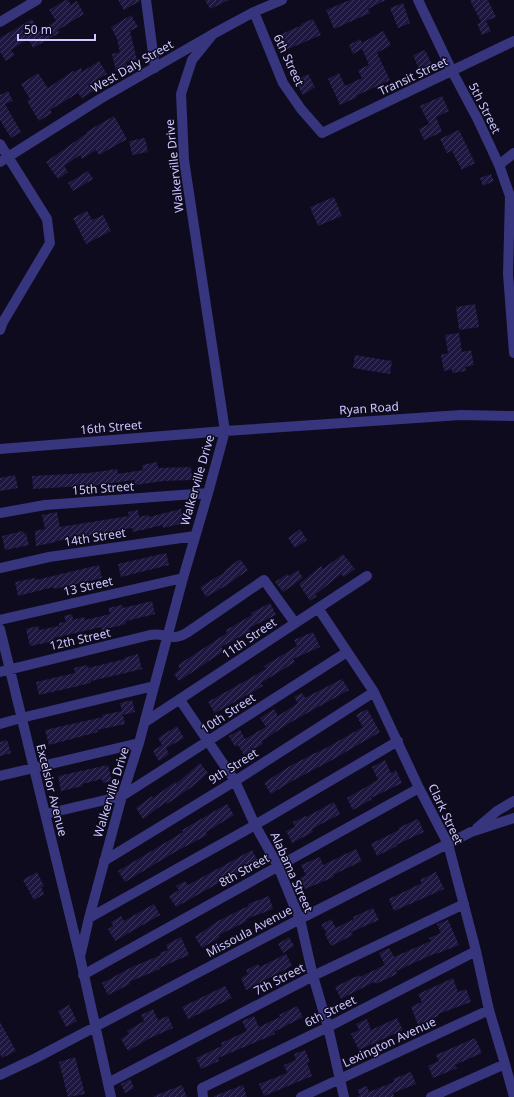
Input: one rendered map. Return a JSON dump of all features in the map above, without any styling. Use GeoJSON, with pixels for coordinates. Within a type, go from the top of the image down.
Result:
{"type":"FeatureCollection","features":[{"type":"Feature","properties":{"kind":"street"},"geometry":{"type":"LineString","coordinates":[[0,22],[37,0]]}},
{"type":"Feature","properties":{"kind":"street"},"geometry":{"type":"LineString","coordinates":[[146,0],[156,68]]}},
{"type":"Feature","properties":{"kind":"street","name":"West Daly Street"},"geometry":{"type":"LineString","coordinates":[[4,160],[100,99],[213,34],[254,12],[282,0]]}},
{"type":"Feature","properties":{"kind":"street","name":"5th Street"},"geometry":{"type":"LineString","coordinates":[[418,0],[452,71],[478,120],[499,165],[510,196],[508,274],[514,353]]}},
{"type":"Feature","properties":{"kind":"street","name":"6th Street"},"geometry":{"type":"LineString","coordinates":[[254,12],[283,83],[301,110],[322,133]]}},
{"type":"Feature","properties":{"kind":"street","name":"Walkerville Drive"},"geometry":{"type":"LineString","coordinates":[[80,957],[104,861],[145,722],[182,578],[225,431],[184,160],[181,94],[192,60],[213,34]]}},
{"type":"Feature","properties":{"kind":"street","name":"Transit Street"},"geometry":{"type":"LineString","coordinates":[[322,133],[514,41]]}},
{"type":"Feature","properties":{"kind":"street"},"geometry":{"type":"LineString","coordinates":[[0,144],[4,160],[47,219],[50,243],[3,322],[0,330]]}},
{"type":"Feature","properties":{"kind":"street"},"geometry":{"type":"LineString","coordinates":[[499,165],[514,153]]}},
{"type":"Feature","properties":{"kind":"street","name":"Ryan Road"},"geometry":{"type":"LineString","coordinates":[[225,431],[461,415],[514,416]]}},
{"type":"Feature","properties":{"kind":"street","name":"16th Street"},"geometry":{"type":"LineString","coordinates":[[0,449],[225,431]]}},
{"type":"Feature","properties":{"kind":"street","name":"15th Street"},"geometry":{"type":"LineString","coordinates":[[0,513],[45,505],[208,493]]}},
{"type":"Feature","properties":{"kind":"street","name":"14th Street"},"geometry":{"type":"LineString","coordinates":[[0,568],[49,558],[195,536]]}},
{"type":"Feature","properties":{"kind":"street","name":"11th Street"},"geometry":{"type":"LineString","coordinates":[[145,722],[366,576]]}},
{"type":"Feature","properties":{"kind":"street","name":"13 Street"},"geometry":{"type":"LineString","coordinates":[[0,620],[182,578]]}},
{"type":"Feature","properties":{"kind":"street"},"geometry":{"type":"LineString","coordinates":[[167,637],[174,638],[182,636],[264,580],[295,623]]}},
{"type":"Feature","properties":{"kind":"street","name":"Clark Street"},"geometry":{"type":"LineString","coordinates":[[318,608],[374,692],[419,788],[448,844],[476,951],[489,1010],[514,1097]]}},
{"type":"Feature","properties":{"kind":"street","name":"Excelsior Avenue"},"geometry":{"type":"LineString","coordinates":[[0,629],[5,670],[21,718],[46,814],[111,1097]]}},
{"type":"Feature","properties":{"kind":"street","name":"12th Street"},"geometry":{"type":"LineString","coordinates":[[5,670],[150,635],[156,634],[167,637]]}},
{"type":"Feature","properties":{"kind":"street","name":"10th Street"},"geometry":{"type":"LineString","coordinates":[[46,814],[122,796],[347,652]]}},
{"type":"Feature","properties":{"kind":"street"},"geometry":{"type":"LineString","coordinates":[[0,724],[154,686]]}},
{"type":"Feature","properties":{"kind":"street","name":"9th Street"},"geometry":{"type":"LineString","coordinates":[[104,861],[235,781],[374,692]]}},
{"type":"Feature","properties":{"kind":"street","name":"Alabama Street"},"geometry":{"type":"LineString","coordinates":[[180,700],[235,781],[255,824],[278,866],[300,919],[312,976],[328,1027],[344,1097]]}},
{"type":"Feature","properties":{"kind":"street"},"geometry":{"type":"LineString","coordinates":[[89,918],[398,741]]}},
{"type":"Feature","properties":{"kind":"street"},"geometry":{"type":"LineString","coordinates":[[0,776],[139,743]]}},
{"type":"Feature","properties":{"kind":"street","name":"8th Street"},"geometry":{"type":"LineString","coordinates":[[83,975],[419,788]]}},
{"type":"Feature","properties":{"kind":"street"},"geometry":{"type":"LineString","coordinates":[[471,832],[497,811],[514,801]]}},
{"type":"Feature","properties":{"kind":"street","name":"Missoula Avenue"},"geometry":{"type":"LineString","coordinates":[[0,1075],[36,1058],[300,919],[471,832],[514,818]]}},
{"type":"Feature","properties":{"kind":"street","name":"7th Street"},"geometry":{"type":"LineString","coordinates":[[108,1083],[312,976],[464,904]]}},
{"type":"Feature","properties":{"kind":"street","name":"6th Street"},"geometry":{"type":"LineString","coordinates":[[203,1097],[202,1088],[328,1027],[476,951]]}},
{"type":"Feature","properties":{"kind":"street","name":"Lexington Avenue"},"geometry":{"type":"LineString","coordinates":[[300,1097],[489,1010]]}},
{"type":"Feature","properties":{"kind":"street"},"geometry":{"type":"LineString","coordinates":[[431,1097],[505,1064]]}},
{"type":"Feature","properties":{"kind":"building"},"geometry":{"type":"Polygon","coordinates":[[[68,0],[71,5],[77,1],[84,14],[58,30],[59,33],[33,48],[28,39],[11,50],[15,55],[6,61],[0,52],[0,38],[32,19],[39,31],[56,21],[49,10],[68,0]]]}},
{"type":"Feature","properties":{"kind":"building"},"geometry":{"type":"Polygon","coordinates":[[[118,0],[140,0],[140,1],[124,10],[118,0]]]}},
{"type":"Feature","properties":{"kind":"building"},"geometry":{"type":"Polygon","coordinates":[[[205,0],[229,0],[210,9],[205,0]]]}},
{"type":"Feature","properties":{"kind":"building"},"geometry":{"type":"Polygon","coordinates":[[[350,0],[386,0],[368,9],[370,13],[334,29],[326,10],[350,0]]]}},
{"type":"Feature","properties":{"kind":"building"},"geometry":{"type":"Polygon","coordinates":[[[470,0],[488,0],[496,17],[486,21],[491,31],[482,35],[477,24],[481,22],[470,0]]]}},
{"type":"Feature","properties":{"kind":"building"},"geometry":{"type":"Polygon","coordinates":[[[403,3],[410,23],[398,28],[390,8],[403,3]]]}},
{"type":"Feature","properties":{"kind":"building"},"geometry":{"type":"Polygon","coordinates":[[[131,15],[138,27],[130,31],[137,60],[126,62],[128,68],[116,71],[112,54],[120,52],[117,39],[111,27],[131,15]]]}},
{"type":"Feature","properties":{"kind":"building"},"geometry":{"type":"Polygon","coordinates":[[[313,19],[321,35],[281,52],[275,37],[313,19]]]}},
{"type":"Feature","properties":{"kind":"building"},"geometry":{"type":"Polygon","coordinates":[[[383,31],[391,45],[377,53],[390,80],[340,105],[328,79],[339,73],[345,86],[362,78],[358,70],[369,65],[362,49],[353,54],[349,45],[360,39],[362,43],[383,31]]]}},
{"type":"Feature","properties":{"kind":"building"},"geometry":{"type":"Polygon","coordinates":[[[425,50],[433,67],[420,72],[413,55],[425,50]]]}},
{"type":"Feature","properties":{"kind":"building"},"geometry":{"type":"Polygon","coordinates":[[[99,61],[107,74],[90,84],[94,91],[82,98],[78,93],[50,110],[52,113],[39,121],[27,101],[30,99],[21,84],[38,73],[48,88],[73,71],[74,72],[81,68],[82,72],[99,61]]]}},
{"type":"Feature","properties":{"kind":"building"},"geometry":{"type":"Polygon","coordinates":[[[308,74],[315,87],[303,95],[295,81],[308,74]]]}},
{"type":"Feature","properties":{"kind":"building"},"geometry":{"type":"Polygon","coordinates":[[[8,91],[13,101],[5,104],[21,132],[11,138],[0,120],[0,95],[8,91]]]}},
{"type":"Feature","properties":{"kind":"building"},"geometry":{"type":"Polygon","coordinates":[[[442,96],[449,111],[436,117],[442,132],[424,140],[419,129],[429,124],[420,106],[442,96]]]}},
{"type":"Feature","properties":{"kind":"building"},"geometry":{"type":"Polygon","coordinates":[[[114,116],[127,139],[99,155],[96,150],[82,159],[80,155],[64,166],[68,172],[58,179],[46,162],[87,133],[86,132],[114,116]]]}},
{"type":"Feature","properties":{"kind":"building"},"geometry":{"type":"Polygon","coordinates":[[[459,130],[475,163],[462,170],[452,151],[447,153],[440,139],[459,130]]]}},
{"type":"Feature","properties":{"kind":"building"},"geometry":{"type":"Polygon","coordinates":[[[145,138],[148,152],[132,155],[129,141],[145,138]]]}},
{"type":"Feature","properties":{"kind":"building"},"geometry":{"type":"Polygon","coordinates":[[[88,171],[93,179],[73,191],[68,183],[88,171]]]}},
{"type":"Feature","properties":{"kind":"building"},"geometry":{"type":"Polygon","coordinates":[[[491,174],[494,181],[483,186],[480,178],[491,174]]]}},
{"type":"Feature","properties":{"kind":"building"},"geometry":{"type":"Polygon","coordinates":[[[334,197],[342,216],[318,226],[310,207],[334,197]]]}},
{"type":"Feature","properties":{"kind":"building"},"geometry":{"type":"Polygon","coordinates":[[[87,211],[92,220],[103,215],[111,231],[86,244],[73,218],[87,211]]]}},
{"type":"Feature","properties":{"kind":"building"},"geometry":{"type":"Polygon","coordinates":[[[475,304],[479,327],[459,330],[456,307],[475,304]]]}},
{"type":"Feature","properties":{"kind":"building"},"geometry":{"type":"Polygon","coordinates":[[[459,333],[462,352],[471,350],[474,365],[465,367],[466,371],[452,373],[452,369],[444,371],[441,355],[448,353],[445,335],[459,333]]]}},
{"type":"Feature","properties":{"kind":"building"},"geometry":{"type":"Polygon","coordinates":[[[355,355],[392,361],[390,374],[353,368],[355,355]]]}},
{"type":"Feature","properties":{"kind":"building"},"geometry":{"type":"Polygon","coordinates":[[[157,462],[158,468],[191,467],[192,480],[163,481],[135,485],[134,480],[98,485],[33,489],[32,476],[89,473],[117,469],[118,474],[143,470],[142,465],[157,462]]]}},
{"type":"Feature","properties":{"kind":"building"},"geometry":{"type":"Polygon","coordinates":[[[15,475],[18,488],[0,491],[0,478],[15,475]]]}},
{"type":"Feature","properties":{"kind":"building"},"geometry":{"type":"Polygon","coordinates":[[[181,509],[184,523],[163,528],[163,525],[133,532],[132,528],[56,541],[36,546],[35,531],[45,529],[42,515],[57,512],[60,527],[129,516],[128,512],[138,510],[139,517],[148,515],[149,517],[181,509]]]}},
{"type":"Feature","properties":{"kind":"building"},"geometry":{"type":"Polygon","coordinates":[[[300,529],[307,540],[295,548],[288,538],[300,529]]]}},
{"type":"Feature","properties":{"kind":"building"},"geometry":{"type":"Polygon","coordinates":[[[23,531],[24,534],[26,533],[29,545],[5,550],[2,536],[23,531]]]}},
{"type":"Feature","properties":{"kind":"building"},"geometry":{"type":"Polygon","coordinates":[[[166,553],[169,565],[121,577],[118,564],[166,553]]]}},
{"type":"Feature","properties":{"kind":"building"},"geometry":{"type":"Polygon","coordinates":[[[343,554],[355,569],[344,577],[341,574],[315,595],[317,596],[310,601],[299,584],[321,566],[323,569],[343,554]]]}},
{"type":"Feature","properties":{"kind":"building"},"geometry":{"type":"Polygon","coordinates":[[[240,559],[248,570],[227,585],[206,597],[200,587],[225,572],[224,571],[240,559]]]}},
{"type":"Feature","properties":{"kind":"building"},"geometry":{"type":"Polygon","coordinates":[[[99,565],[102,578],[54,589],[53,587],[18,596],[15,582],[35,578],[36,580],[99,565]]]}},
{"type":"Feature","properties":{"kind":"building"},"geometry":{"type":"Polygon","coordinates":[[[298,570],[303,578],[283,592],[275,582],[287,574],[289,576],[298,570]]]}},
{"type":"Feature","properties":{"kind":"building"},"geometry":{"type":"Polygon","coordinates":[[[152,601],[155,614],[126,621],[126,624],[102,630],[101,627],[54,638],[55,641],[30,646],[26,629],[38,626],[39,630],[59,626],[59,623],[66,622],[64,616],[72,614],[73,620],[84,617],[85,620],[110,614],[108,608],[122,605],[123,608],[152,601]]]}},
{"type":"Feature","properties":{"kind":"building"},"geometry":{"type":"Polygon","coordinates":[[[270,603],[276,615],[249,628],[251,631],[221,647],[224,651],[179,681],[174,674],[180,669],[178,665],[227,633],[226,630],[252,615],[251,613],[270,603]]]}},
{"type":"Feature","properties":{"kind":"building"},"geometry":{"type":"Polygon","coordinates":[[[313,632],[320,647],[293,659],[295,662],[261,683],[263,686],[215,713],[208,702],[266,669],[264,666],[297,646],[294,640],[313,632]]]}},
{"type":"Feature","properties":{"kind":"building"},"geometry":{"type":"Polygon","coordinates":[[[138,654],[142,669],[39,695],[36,682],[75,673],[74,668],[87,665],[88,668],[125,659],[124,658],[138,654]]]}},
{"type":"Feature","properties":{"kind":"building"},"geometry":{"type":"Polygon","coordinates":[[[342,679],[349,690],[291,722],[262,741],[263,744],[244,755],[238,745],[235,747],[229,736],[240,730],[245,739],[266,727],[260,718],[274,709],[278,716],[298,703],[294,697],[302,693],[305,698],[342,679]]]}},
{"type":"Feature","properties":{"kind":"building"},"geometry":{"type":"Polygon","coordinates":[[[132,700],[135,712],[123,715],[120,703],[132,700]]]}},
{"type":"Feature","properties":{"kind":"building"},"geometry":{"type":"Polygon","coordinates":[[[367,709],[380,732],[271,794],[264,783],[290,766],[319,752],[363,727],[356,715],[367,709]]]}},
{"type":"Feature","properties":{"kind":"building"},"geometry":{"type":"Polygon","coordinates":[[[122,711],[125,724],[97,730],[98,732],[49,745],[45,730],[103,717],[102,715],[122,711]]]}},
{"type":"Feature","properties":{"kind":"building"},"geometry":{"type":"Polygon","coordinates":[[[177,726],[184,738],[166,748],[169,754],[159,761],[153,751],[162,745],[158,738],[177,726]]]}},
{"type":"Feature","properties":{"kind":"building"},"geometry":{"type":"Polygon","coordinates":[[[7,740],[11,753],[0,756],[0,742],[7,740]]]}},
{"type":"Feature","properties":{"kind":"building"},"geometry":{"type":"Polygon","coordinates":[[[385,760],[391,773],[396,770],[402,783],[371,798],[372,799],[353,810],[347,798],[378,780],[372,767],[385,760]]]}},
{"type":"Feature","properties":{"kind":"building"},"geometry":{"type":"Polygon","coordinates":[[[200,763],[208,773],[193,786],[167,804],[166,802],[143,819],[136,808],[175,782],[176,784],[200,763]]]}},
{"type":"Feature","properties":{"kind":"building"},"geometry":{"type":"Polygon","coordinates":[[[108,765],[112,781],[103,783],[102,779],[82,784],[83,786],[61,791],[58,776],[108,765]]]}},
{"type":"Feature","properties":{"kind":"building"},"geometry":{"type":"Polygon","coordinates":[[[334,802],[340,814],[312,829],[313,832],[292,843],[286,831],[295,827],[293,822],[306,817],[334,802]]]}},
{"type":"Feature","properties":{"kind":"building"},"geometry":{"type":"Polygon","coordinates":[[[227,804],[234,815],[206,832],[207,835],[125,882],[118,871],[183,832],[182,830],[227,804]]]}},
{"type":"Feature","properties":{"kind":"building"},"geometry":{"type":"Polygon","coordinates":[[[418,819],[424,832],[377,856],[371,844],[399,830],[398,828],[418,819]]]}},
{"type":"Feature","properties":{"kind":"building"},"geometry":{"type":"Polygon","coordinates":[[[356,849],[362,861],[333,875],[334,877],[305,889],[300,878],[306,875],[301,865],[320,857],[323,865],[356,849]]]}},
{"type":"Feature","properties":{"kind":"building"},"geometry":{"type":"Polygon","coordinates":[[[252,850],[258,861],[176,907],[169,896],[179,890],[176,886],[185,881],[188,885],[252,850]]]}},
{"type":"Feature","properties":{"kind":"building"},"geometry":{"type":"Polygon","coordinates":[[[37,872],[44,886],[41,887],[44,894],[34,900],[23,880],[37,872]]]}},
{"type":"Feature","properties":{"kind":"building"},"geometry":{"type":"Polygon","coordinates":[[[436,872],[444,889],[394,911],[389,899],[422,883],[420,880],[436,872]]]}},
{"type":"Feature","properties":{"kind":"building"},"geometry":{"type":"Polygon","coordinates":[[[269,896],[273,909],[246,919],[247,921],[219,935],[220,937],[202,948],[195,937],[218,921],[248,906],[248,904],[269,896]]]}},
{"type":"Feature","properties":{"kind":"building"},"geometry":{"type":"Polygon","coordinates":[[[154,904],[160,915],[115,941],[108,929],[113,926],[111,922],[121,916],[124,921],[154,904]]]}},
{"type":"Feature","properties":{"kind":"building"},"geometry":{"type":"Polygon","coordinates":[[[373,908],[379,920],[351,932],[353,935],[331,946],[325,934],[327,933],[321,925],[331,919],[336,928],[354,919],[353,917],[373,908]]]}},
{"type":"Feature","properties":{"kind":"building"},"geometry":{"type":"Polygon","coordinates":[[[448,920],[459,945],[436,953],[396,971],[397,974],[376,984],[374,982],[341,999],[335,987],[359,975],[360,977],[385,965],[379,953],[389,948],[394,957],[431,941],[429,938],[441,933],[437,924],[448,920]]]}},
{"type":"Feature","properties":{"kind":"building"},"geometry":{"type":"Polygon","coordinates":[[[181,937],[189,955],[129,982],[130,984],[108,995],[102,983],[132,967],[161,955],[160,953],[168,950],[166,945],[181,937]]]}},
{"type":"Feature","properties":{"kind":"building"},"geometry":{"type":"Polygon","coordinates":[[[289,937],[294,946],[283,953],[278,944],[289,937]]]}},
{"type":"Feature","properties":{"kind":"building"},"geometry":{"type":"Polygon","coordinates":[[[286,954],[292,966],[246,990],[241,978],[248,974],[246,970],[258,964],[260,967],[286,954]]]}},
{"type":"Feature","properties":{"kind":"building"},"geometry":{"type":"Polygon","coordinates":[[[453,978],[458,992],[466,989],[471,1002],[438,1014],[438,1016],[418,1025],[411,1007],[422,1002],[418,994],[453,978]]]}},
{"type":"Feature","properties":{"kind":"building"},"geometry":{"type":"Polygon","coordinates":[[[225,986],[232,998],[188,1019],[182,1007],[225,986]]]}},
{"type":"Feature","properties":{"kind":"building"},"geometry":{"type":"Polygon","coordinates":[[[69,1005],[77,1021],[66,1027],[58,1011],[69,1005]]]}},
{"type":"Feature","properties":{"kind":"building"},"geometry":{"type":"Polygon","coordinates":[[[297,1006],[303,1017],[274,1032],[275,1034],[218,1058],[219,1061],[201,1069],[196,1058],[222,1046],[221,1043],[247,1031],[242,1021],[254,1016],[259,1027],[280,1017],[279,1015],[297,1006]]]}},
{"type":"Feature","properties":{"kind":"building"},"geometry":{"type":"Polygon","coordinates":[[[153,1009],[158,1020],[168,1016],[173,1028],[150,1038],[128,1051],[121,1039],[129,1034],[127,1031],[144,1021],[141,1015],[153,1009]]]}},
{"type":"Feature","properties":{"kind":"building"},"geometry":{"type":"Polygon","coordinates":[[[397,1018],[403,1030],[359,1050],[351,1034],[359,1030],[356,1024],[367,1019],[371,1030],[397,1018]]]}},
{"type":"Feature","properties":{"kind":"building"},"geometry":{"type":"Polygon","coordinates":[[[0,1022],[16,1051],[2,1058],[0,1054],[0,1022]]]}},
{"type":"Feature","properties":{"kind":"building"},"geometry":{"type":"Polygon","coordinates":[[[475,1038],[482,1053],[455,1065],[457,1068],[433,1078],[428,1066],[439,1061],[436,1055],[475,1038]]]}},
{"type":"Feature","properties":{"kind":"building"},"geometry":{"type":"Polygon","coordinates":[[[305,1050],[310,1061],[307,1063],[312,1076],[264,1096],[259,1084],[287,1073],[284,1065],[296,1060],[294,1054],[305,1050]]]}},
{"type":"Feature","properties":{"kind":"building"},"geometry":{"type":"Polygon","coordinates":[[[75,1057],[85,1094],[68,1097],[59,1062],[75,1057]]]}},
{"type":"Feature","properties":{"kind":"building"},"geometry":{"type":"Polygon","coordinates":[[[411,1072],[416,1084],[393,1093],[394,1097],[357,1097],[360,1095],[357,1090],[367,1086],[369,1092],[394,1082],[393,1079],[411,1072]]]}},
{"type":"Feature","properties":{"kind":"building"},"geometry":{"type":"Polygon","coordinates":[[[130,1079],[134,1088],[125,1093],[121,1084],[130,1079]]]}},
{"type":"Feature","properties":{"kind":"building"},"geometry":{"type":"Polygon","coordinates":[[[182,1085],[187,1097],[154,1097],[154,1096],[182,1085]]]}},
{"type":"Feature","properties":{"kind":"building"},"geometry":{"type":"Polygon","coordinates":[[[243,1085],[247,1097],[214,1097],[214,1096],[243,1085]]]}}]}
